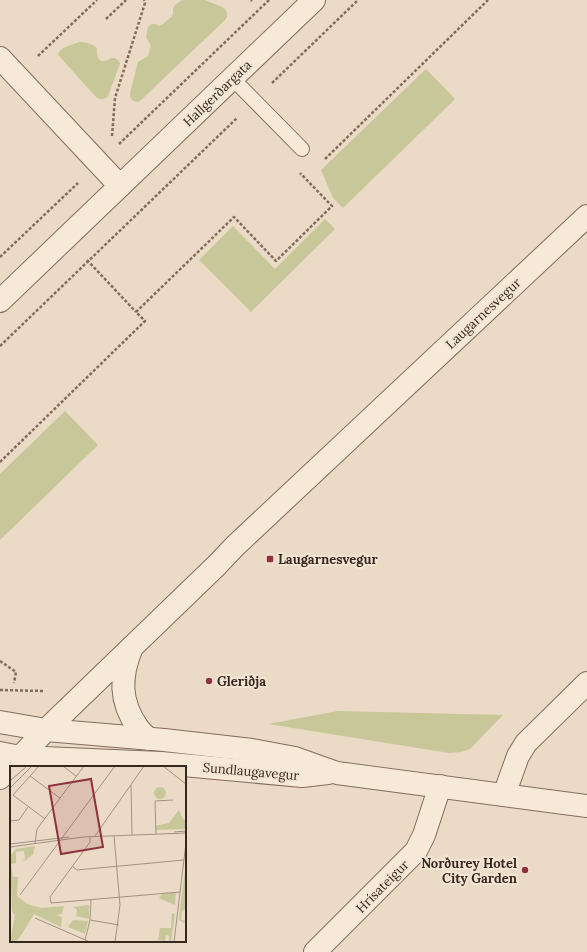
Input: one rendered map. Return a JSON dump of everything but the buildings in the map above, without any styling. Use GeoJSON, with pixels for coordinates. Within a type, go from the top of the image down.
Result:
{"type":"FeatureCollection","features":[{"type":"Feature","properties":{"kind":"street","name":"Hallgerðargata"},"geometry":{"type":"LineString","coordinates":[[0,301],[314,0]]}},
{"type":"Feature","properties":{"kind":"street"},"geometry":{"type":"LineString","coordinates":[[0,58],[120,186]]}},
{"type":"Feature","properties":{"kind":"street","name":"Laugarnesvegur"},"geometry":{"type":"LineString","coordinates":[[0,778],[10,755],[46,730],[235,546],[587,216]]}},
{"type":"Feature","properties":{"kind":"street"},"geometry":{"type":"LineString","coordinates":[[132,647],[127,659],[124,674],[123,688],[125,700],[130,714],[138,728],[149,739]]}},
{"type":"Feature","properties":{"kind":"street"},"geometry":{"type":"LineString","coordinates":[[504,795],[518,756],[526,743],[587,683]]}},
{"type":"Feature","properties":{"kind":"street","name":"Sundlaugavegur"},"geometry":{"type":"LineString","coordinates":[[0,722],[46,730],[149,739],[259,752],[295,758],[337,773]]}},
{"type":"Feature","properties":{"kind":"street","name":"Sundlaugavegur"},"geometry":{"type":"LineString","coordinates":[[10,755],[161,763],[302,776],[337,773],[587,806]]}},
{"type":"Feature","properties":{"kind":"street","name":"Hrísateigur"},"geometry":{"type":"LineString","coordinates":[[315,952],[416,851],[424,834],[440,786]]}},
{"type":"Feature","properties":{"kind":"lane"},"geometry":{"type":"LineString","coordinates":[[232,78],[302,149]]}},
{"type":"Feature","properties":{"kind":"path"},"geometry":{"type":"LineString","coordinates":[[17,76],[97,0]]}},
{"type":"Feature","properties":{"kind":"path"},"geometry":{"type":"LineString","coordinates":[[106,19],[126,0]]}},
{"type":"Feature","properties":{"kind":"path"},"geometry":{"type":"LineString","coordinates":[[112,136],[115,98],[145,3],[144,0]]}},
{"type":"Feature","properties":{"kind":"path"},"geometry":{"type":"LineString","coordinates":[[0,257],[269,0]]}},
{"type":"Feature","properties":{"kind":"path"},"geometry":{"type":"LineString","coordinates":[[0,346],[358,0]]}},
{"type":"Feature","properties":{"kind":"path"},"geometry":{"type":"LineString","coordinates":[[322,161],[488,0]]}},
{"type":"Feature","properties":{"kind":"path"},"geometry":{"type":"LineString","coordinates":[[136,312],[234,217],[276,261],[332,206],[300,172]]}},
{"type":"Feature","properties":{"kind":"path"},"geometry":{"type":"LineString","coordinates":[[0,462],[145,321],[66,238]]}},
{"type":"Feature","properties":{"kind":"path"},"geometry":{"type":"LineString","coordinates":[[0,661],[16,672],[14,683]]}},
{"type":"Feature","properties":{"kind":"path"},"geometry":{"type":"LineString","coordinates":[[0,690],[44,691]]}},
{"type":"Feature","properties":{"kind":"green space"},"geometry":{"type":"Polygon","coordinates":[[[182,0],[205,0],[225,9],[227,17],[142,99],[138,102],[133,101],[130,97],[130,93],[138,62],[148,56],[151,46],[146,37],[148,27],[151,24],[159,26],[163,24],[173,14],[173,8],[175,5],[182,0]]]}},
{"type":"Feature","properties":{"kind":"green space"},"geometry":{"type":"Polygon","coordinates":[[[79,42],[88,43],[95,46],[97,48],[98,58],[101,61],[113,58],[120,62],[108,96],[104,99],[96,97],[58,55],[63,48],[79,42]]]}},
{"type":"Feature","properties":{"kind":"green space"},"geometry":{"type":"Polygon","coordinates":[[[426,69],[455,99],[343,208],[333,198],[321,170],[426,69]]]}},
{"type":"Feature","properties":{"kind":"green space"},"geometry":{"type":"Polygon","coordinates":[[[325,219],[335,229],[251,312],[199,260],[233,226],[275,269],[325,219]]]}},
{"type":"Feature","properties":{"kind":"green space"},"geometry":{"type":"Polygon","coordinates":[[[65,411],[98,445],[0,540],[0,474],[65,411]]]}},
{"type":"Feature","properties":{"kind":"green space"},"geometry":{"type":"Polygon","coordinates":[[[338,711],[503,715],[470,749],[461,752],[449,753],[268,724],[338,711]]]}},
{"type":"Feature","properties":{"kind":"place","name":"Laugarnesvegur"},"geometry":{"type":"Point","coordinates":[270,559]}},
{"type":"Feature","properties":{"kind":"place","name":"Gleriðja"},"geometry":{"type":"Point","coordinates":[209,681]}},
{"type":"Feature","properties":{"kind":"place","name":"Norðurey Hotel City Garden"},"geometry":{"type":"Point","coordinates":[525,870]}}]}
